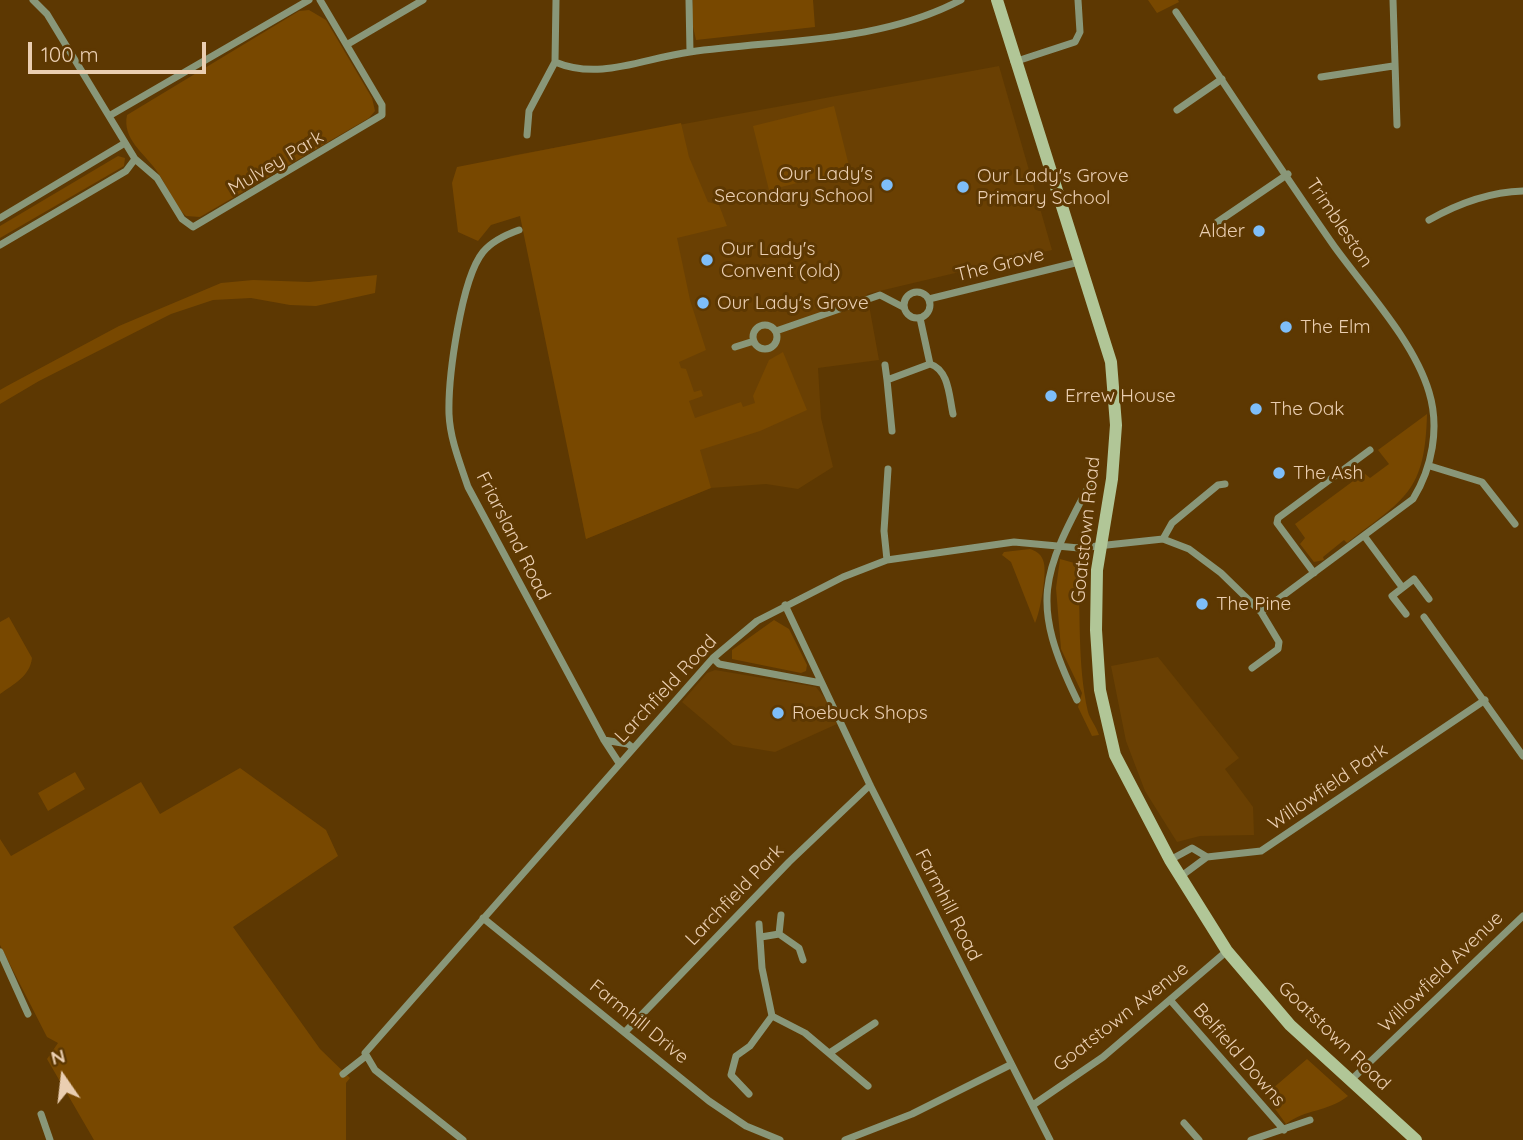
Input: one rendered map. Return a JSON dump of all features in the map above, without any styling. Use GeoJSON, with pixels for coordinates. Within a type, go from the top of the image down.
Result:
{"type":"FeatureCollection","features":[{"type":"Feature","properties":{"kind":"main road","name":"Goatstown Road"},"geometry":{"type":"LineString","coordinates":[[997,0],[1014,62],[1111,362],[1116,401],[1112,480],[1101,543],[1096,630],[1099,682],[1105,719],[1120,768],[1170,860],[1227,951],[1290,1025],[1416,1140]]}},
{"type":"Feature","properties":{"kind":"street","name":"Mulvey Park"},"geometry":{"type":"LineString","coordinates":[[33,0],[47,14],[135,159],[157,178],[184,222],[193,227],[201,225],[378,120],[382,105],[320,0]]}},
{"type":"Feature","properties":{"kind":"street"},"geometry":{"type":"LineString","coordinates":[[109,116],[309,0]]}},
{"type":"Feature","properties":{"kind":"street"},"geometry":{"type":"LineString","coordinates":[[348,44],[423,0]]}},
{"type":"Feature","properties":{"kind":"street"},"geometry":{"type":"LineString","coordinates":[[527,135],[529,111],[555,62],[556,0]]}},
{"type":"Feature","properties":{"kind":"street"},"geometry":{"type":"LineString","coordinates":[[689,0],[690,52]]}},
{"type":"Feature","properties":{"kind":"street"},"geometry":{"type":"LineString","coordinates":[[555,62],[573,70],[601,71],[690,52],[807,42],[882,27],[961,0]]}},
{"type":"Feature","properties":{"kind":"street"},"geometry":{"type":"LineString","coordinates":[[1014,62],[1075,42],[1080,32],[1078,0]]}},
{"type":"Feature","properties":{"kind":"street"},"geometry":{"type":"LineString","coordinates":[[1393,0],[1396,125]]}},
{"type":"Feature","properties":{"kind":"street","name":"Trimbleston"},"geometry":{"type":"LineString","coordinates":[[1176,12],[1288,174],[1332,243],[1417,361],[1430,394],[1434,443],[1430,466],[1413,499],[1261,612]]}},
{"type":"Feature","properties":{"kind":"street"},"geometry":{"type":"LineString","coordinates":[[1321,77],[1393,66]]}},
{"type":"Feature","properties":{"kind":"street"},"geometry":{"type":"LineString","coordinates":[[1177,110],[1222,79]]}},
{"type":"Feature","properties":{"kind":"street"},"geometry":{"type":"LineString","coordinates":[[0,218],[125,143]]}},
{"type":"Feature","properties":{"kind":"street"},"geometry":{"type":"LineString","coordinates":[[0,245],[126,171],[135,159]]}},
{"type":"Feature","properties":{"kind":"street"},"geometry":{"type":"LineString","coordinates":[[1216,223],[1288,174]]}},
{"type":"Feature","properties":{"kind":"street"},"geometry":{"type":"LineString","coordinates":[[1429,220],[1465,202],[1500,191],[1523,191]]}},
{"type":"Feature","properties":{"kind":"street","name":"Friarsland Road"},"geometry":{"type":"LineString","coordinates":[[519,230],[493,242],[472,268],[454,360],[449,413],[454,447],[468,487],[604,740],[620,763]]}},
{"type":"Feature","properties":{"kind":"street","name":"The Grove"},"geometry":{"type":"LineString","coordinates":[[904,306],[905,298],[915,291],[929,299],[1079,262]]}},
{"type":"Feature","properties":{"kind":"street"},"geometry":{"type":"LineString","coordinates":[[776,331],[880,295],[904,306],[911,317],[920,318],[929,311],[929,299]]}},
{"type":"Feature","properties":{"kind":"street"},"geometry":{"type":"LineString","coordinates":[[920,318],[930,364]]}},
{"type":"Feature","properties":{"kind":"street"},"geometry":{"type":"LineString","coordinates":[[762,326],[770,326],[776,331],[776,343],[771,348],[759,348],[754,341],[756,330],[762,326]]}},
{"type":"Feature","properties":{"kind":"street"},"geometry":{"type":"LineString","coordinates":[[735,347],[754,341]]}},
{"type":"Feature","properties":{"kind":"street"},"geometry":{"type":"LineString","coordinates":[[887,380],[930,364],[937,366],[944,376],[953,414]]}},
{"type":"Feature","properties":{"kind":"street"},"geometry":{"type":"LineString","coordinates":[[885,365],[892,431]]}},
{"type":"Feature","properties":{"kind":"street"},"geometry":{"type":"LineString","coordinates":[[1314,573],[1277,523],[1278,518],[1370,450]]}},
{"type":"Feature","properties":{"kind":"street"},"geometry":{"type":"LineString","coordinates":[[1430,466],[1482,482],[1515,524]]}},
{"type":"Feature","properties":{"kind":"street"},"geometry":{"type":"LineString","coordinates":[[887,560],[884,531],[888,469]]}},
{"type":"Feature","properties":{"kind":"street"},"geometry":{"type":"LineString","coordinates":[[1077,700],[1054,650],[1048,622],[1048,573],[1057,545],[1090,484]]}},
{"type":"Feature","properties":{"kind":"street"},"geometry":{"type":"LineString","coordinates":[[1163,539],[1172,523],[1218,485],[1225,484]]}},
{"type":"Feature","properties":{"kind":"street"},"geometry":{"type":"LineString","coordinates":[[1365,537],[1402,587]]}},
{"type":"Feature","properties":{"kind":"street"},"geometry":{"type":"LineString","coordinates":[[1101,543],[1163,539],[1189,549],[1221,573],[1261,612],[1279,642],[1278,649],[1251,668]]}},
{"type":"Feature","properties":{"kind":"street","name":"Larchfield Road"},"geometry":{"type":"LineString","coordinates":[[343,1074],[365,1055],[713,658],[757,621],[843,577],[887,560],[1014,542],[1079,548],[1101,543]]}},
{"type":"Feature","properties":{"kind":"street"},"geometry":{"type":"LineString","coordinates":[[1406,614],[1392,596],[1413,579],[1429,599]]}},
{"type":"Feature","properties":{"kind":"street","name":"Farmhill Road"},"geometry":{"type":"LineString","coordinates":[[785,605],[870,785],[1050,1140]]}},
{"type":"Feature","properties":{"kind":"street"},"geometry":{"type":"LineString","coordinates":[[1424,617],[1523,756]]}},
{"type":"Feature","properties":{"kind":"street"},"geometry":{"type":"LineString","coordinates":[[713,658],[719,664],[821,683]]}},
{"type":"Feature","properties":{"kind":"street","name":"Willowfield Park"},"geometry":{"type":"LineString","coordinates":[[1170,860],[1192,848],[1207,857],[1261,851],[1485,700]]}},
{"type":"Feature","properties":{"kind":"street"},"geometry":{"type":"LineString","coordinates":[[604,740],[628,744],[633,748]]}},
{"type":"Feature","properties":{"kind":"street","name":"Larchfield Park"},"geometry":{"type":"LineString","coordinates":[[626,1031],[789,862],[870,785]]}},
{"type":"Feature","properties":{"kind":"street"},"geometry":{"type":"LineString","coordinates":[[1180,877],[1207,857]]}},
{"type":"Feature","properties":{"kind":"street"},"geometry":{"type":"LineString","coordinates":[[779,934],[781,915]]}},
{"type":"Feature","properties":{"kind":"street","name":"Willowfield Avenue"},"geometry":{"type":"LineString","coordinates":[[1350,1081],[1523,916]]}},
{"type":"Feature","properties":{"kind":"street","name":"Farmhill Drive"},"geometry":{"type":"LineString","coordinates":[[483,918],[626,1031],[709,1101],[746,1126],[780,1140]]}},
{"type":"Feature","properties":{"kind":"street"},"geometry":{"type":"LineString","coordinates":[[749,1094],[731,1074],[736,1056],[750,1046],[772,1016],[762,968],[760,924]]}},
{"type":"Feature","properties":{"kind":"street"},"geometry":{"type":"LineString","coordinates":[[761,937],[779,934],[799,948],[803,960]]}},
{"type":"Feature","properties":{"kind":"street","name":"Goatstown Avenue"},"geometry":{"type":"LineString","coordinates":[[1033,1105],[1103,1057],[1227,951]]}},
{"type":"Feature","properties":{"kind":"street"},"geometry":{"type":"LineString","coordinates":[[0,952],[28,1014]]}},
{"type":"Feature","properties":{"kind":"street","name":"Belfield Downs"},"geometry":{"type":"LineString","coordinates":[[1171,1001],[1284,1130]]}},
{"type":"Feature","properties":{"kind":"street"},"geometry":{"type":"LineString","coordinates":[[772,1016],[805,1033],[831,1052],[868,1086]]}},
{"type":"Feature","properties":{"kind":"street"},"geometry":{"type":"LineString","coordinates":[[831,1052],[874,1023]]}},
{"type":"Feature","properties":{"kind":"street"},"geometry":{"type":"LineString","coordinates":[[365,1055],[375,1070],[463,1140]]}},
{"type":"Feature","properties":{"kind":"street"},"geometry":{"type":"LineString","coordinates":[[845,1140],[912,1114],[1010,1065]]}},
{"type":"Feature","properties":{"kind":"street"},"geometry":{"type":"LineString","coordinates":[[41,1114],[50,1140]]}},
{"type":"Feature","properties":{"kind":"street","name":"Belfield Downs"},"geometry":{"type":"LineString","coordinates":[[1251,1140],[1310,1121]]}},
{"type":"Feature","properties":{"kind":"street"},"geometry":{"type":"LineString","coordinates":[[1184,1123],[1199,1140]]}},
{"type":"Feature","properties":{"kind":"shaded area"},"geometry":{"type":"Polygon","coordinates":[[[693,0],[813,0],[815,27],[696,40],[691,18],[693,0]]]}},
{"type":"Feature","properties":{"kind":"shaded area"},"geometry":{"type":"Polygon","coordinates":[[[1148,0],[1178,0],[1179,2],[1157,13],[1148,0]]]}},
{"type":"Feature","properties":{"kind":"shaded area"},"geometry":{"type":"Polygon","coordinates":[[[309,10],[326,20],[372,98],[375,111],[369,118],[200,217],[186,216],[156,170],[135,145],[126,124],[127,115],[299,11],[309,10]]]}},
{"type":"Feature","properties":{"kind":"shaded area","name":"Our Lady's Grove"},"geometry":{"type":"Polygon","coordinates":[[[999,66],[1052,250],[867,294],[879,360],[818,368],[821,418],[833,467],[798,489],[766,484],[710,488],[586,539],[510,156],[999,66]]]}},
{"type":"Feature","properties":{"kind":"shaded area"},"geometry":{"type":"Polygon","coordinates":[[[834,106],[850,170],[769,190],[753,126],[834,106]]]}},
{"type":"Feature","properties":{"kind":"shaded area"},"geometry":{"type":"Polygon","coordinates":[[[681,123],[689,157],[708,202],[719,205],[727,226],[677,238],[690,300],[706,350],[679,362],[681,368],[686,369],[694,392],[701,390],[703,396],[689,401],[695,418],[741,402],[743,407],[755,403],[753,396],[769,360],[783,352],[807,410],[760,431],[700,450],[711,488],[586,539],[520,216],[491,225],[478,241],[458,232],[452,183],[457,167],[681,123]]]}},
{"type":"Feature","properties":{"kind":"shaded area"},"geometry":{"type":"Polygon","coordinates":[[[118,156],[125,158],[124,166],[0,238],[0,226],[118,156]]]}},
{"type":"Feature","properties":{"kind":"shaded area"},"geometry":{"type":"Polygon","coordinates":[[[377,275],[375,293],[316,306],[290,305],[251,298],[213,300],[171,314],[39,381],[0,404],[0,390],[7,386],[119,326],[221,283],[253,280],[309,282],[377,275]]]}},
{"type":"Feature","properties":{"kind":"shaded area"},"geometry":{"type":"Polygon","coordinates":[[[1427,414],[1422,461],[1408,491],[1384,515],[1347,543],[1344,540],[1323,557],[1324,560],[1314,562],[1300,544],[1305,538],[1295,524],[1364,473],[1370,478],[1389,464],[1378,450],[1427,414]]]}},
{"type":"Feature","properties":{"kind":"shaded area"},"geometry":{"type":"Polygon","coordinates":[[[1030,549],[1040,554],[1045,573],[1035,623],[1011,562],[1002,555],[1004,552],[1030,549]]]}},
{"type":"Feature","properties":{"kind":"shaded area"},"geometry":{"type":"Polygon","coordinates":[[[1060,559],[1078,564],[1082,675],[1088,712],[1099,735],[1092,736],[1078,707],[1082,693],[1061,649],[1056,588],[1060,559]]]}},
{"type":"Feature","properties":{"kind":"shaded area"},"geometry":{"type":"Polygon","coordinates":[[[9,617],[32,658],[25,675],[0,694],[0,622],[9,617]]]}},
{"type":"Feature","properties":{"kind":"shaded area"},"geometry":{"type":"Polygon","coordinates":[[[774,620],[789,629],[807,665],[806,671],[801,673],[732,659],[732,650],[774,620]]]}},
{"type":"Feature","properties":{"kind":"shaded area"},"geometry":{"type":"Polygon","coordinates":[[[1158,657],[1239,758],[1225,769],[1253,807],[1254,835],[1200,836],[1177,842],[1145,791],[1126,741],[1111,666],[1158,657]]]}},
{"type":"Feature","properties":{"kind":"shaded area"},"geometry":{"type":"Polygon","coordinates":[[[715,670],[816,687],[827,701],[837,724],[775,752],[733,745],[682,702],[707,673],[715,670]]]}},
{"type":"Feature","properties":{"kind":"shaded area"},"geometry":{"type":"Polygon","coordinates":[[[240,768],[326,830],[338,856],[233,927],[320,1049],[350,1078],[346,1083],[346,1140],[94,1140],[47,1059],[58,1043],[47,1037],[0,945],[0,839],[11,856],[141,782],[160,814],[240,768]]]}},
{"type":"Feature","properties":{"kind":"shaded area"},"geometry":{"type":"Polygon","coordinates":[[[75,772],[85,789],[48,811],[38,793],[75,772]]]}},
{"type":"Feature","properties":{"kind":"shaded area"},"geometry":{"type":"Polygon","coordinates":[[[1307,1059],[1348,1096],[1286,1124],[1265,1095],[1307,1059]]]}},
{"type":"Feature","properties":{"kind":"place","name":"Our Lady's Secondary School"},"geometry":{"type":"Point","coordinates":[887,185]}},
{"type":"Feature","properties":{"kind":"place","name":"Our Lady's Grove Primary School"},"geometry":{"type":"Point","coordinates":[963,187]}},
{"type":"Feature","properties":{"kind":"place","name":"Alder"},"geometry":{"type":"Point","coordinates":[1259,231]}},
{"type":"Feature","properties":{"kind":"place","name":"Our Lady's Convent (old)"},"geometry":{"type":"Point","coordinates":[707,260]}},
{"type":"Feature","properties":{"kind":"place","name":"Our Lady's Grove"},"geometry":{"type":"Point","coordinates":[703,303]}},
{"type":"Feature","properties":{"kind":"place","name":"The Elm"},"geometry":{"type":"Point","coordinates":[1286,327]}},
{"type":"Feature","properties":{"kind":"place","name":"Errew House"},"geometry":{"type":"Point","coordinates":[1051,396]}},
{"type":"Feature","properties":{"kind":"place","name":"The Oak"},"geometry":{"type":"Point","coordinates":[1256,409]}},
{"type":"Feature","properties":{"kind":"place","name":"The Ash"},"geometry":{"type":"Point","coordinates":[1279,473]}},
{"type":"Feature","properties":{"kind":"place","name":"The Pine"},"geometry":{"type":"Point","coordinates":[1202,604]}},
{"type":"Feature","properties":{"kind":"place","name":"Roebuck Shops"},"geometry":{"type":"Point","coordinates":[778,713]}}]}
